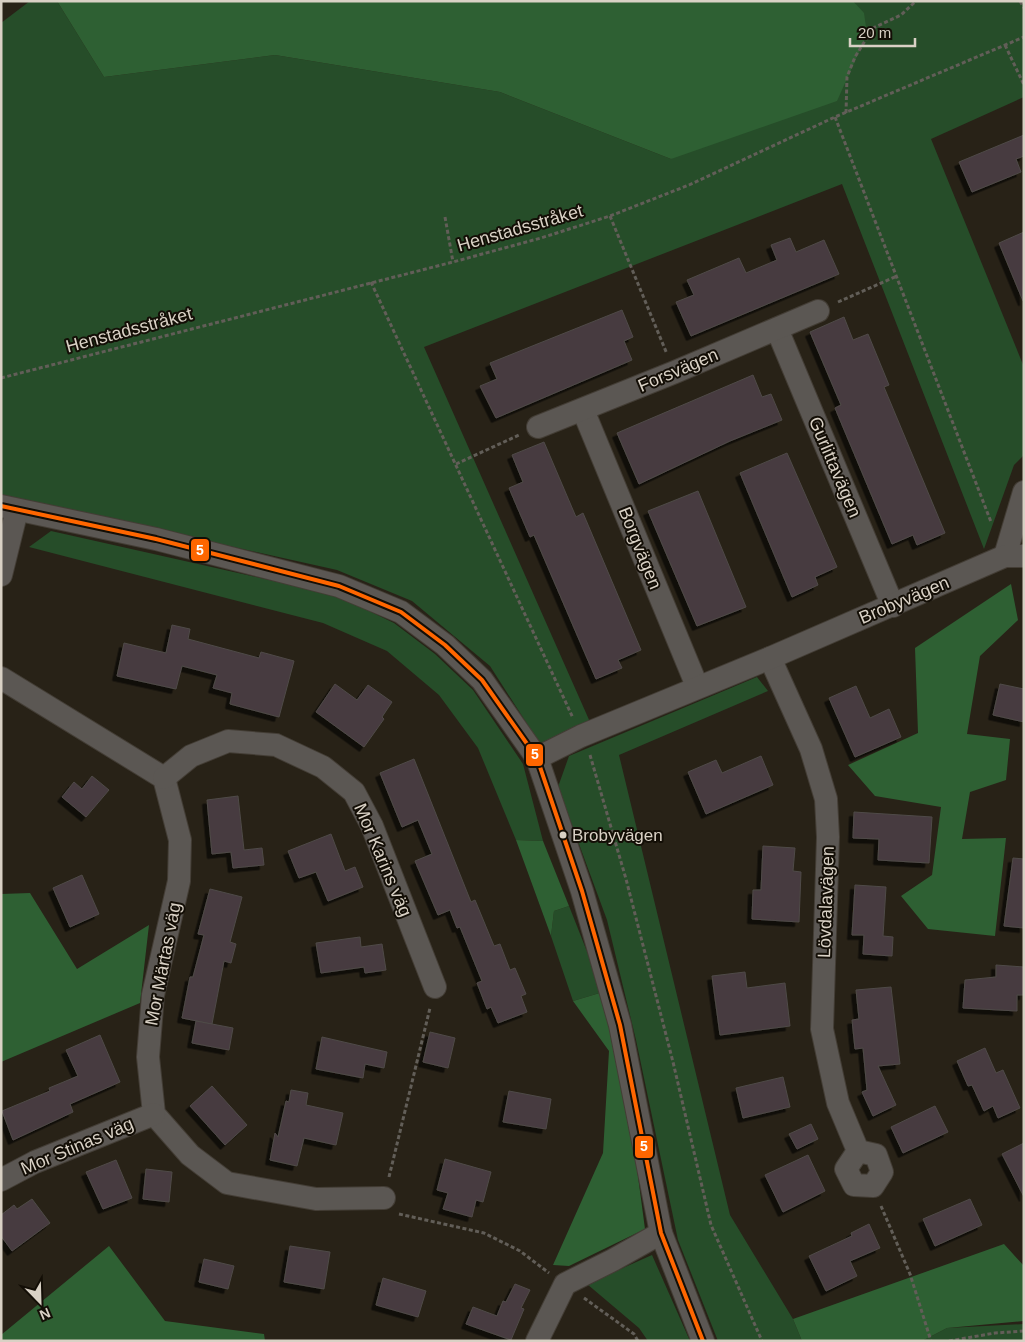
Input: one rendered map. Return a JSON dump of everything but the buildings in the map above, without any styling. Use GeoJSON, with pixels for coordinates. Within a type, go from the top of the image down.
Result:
{"type":"FeatureCollection","features":[{"type":"Feature","properties":{"kind":"street","name":"Forsvägen"},"geometry":{"type":"LineString","coordinates":[[538,427],[675,372],[818,311]]}},
{"type":"Feature","properties":{"kind":"street","name":"Gurlittavägen"},"geometry":{"type":"LineString","coordinates":[[777,329],[893,606]]}},
{"type":"Feature","properties":{"kind":"street","name":"Borgvägen"},"geometry":{"type":"LineString","coordinates":[[583,410],[697,686]]}},
{"type":"Feature","properties":{"kind":"street"},"geometry":{"type":"LineString","coordinates":[[1014,556],[1024,492]]}},
{"type":"Feature","properties":{"kind":"street"},"geometry":{"type":"LineString","coordinates":[[1,576],[9,508],[156,539],[338,586],[402,612],[445,646],[482,680],[537,758],[582,891],[620,1025],[661,1233],[703,1341]]}},
{"type":"Feature","properties":{"kind":"street","name":"Brobyvägen"},"geometry":{"type":"LineString","coordinates":[[537,758],[581,736],[697,686],[770,658],[1014,556]]}},
{"type":"Feature","properties":{"kind":"street","name":"Lövdalavägen"},"geometry":{"type":"LineString","coordinates":[[770,658],[811,749],[826,799],[828,837],[822,1029],[838,1103],[858,1151],[846,1169],[854,1185],[872,1186]]}},
{"type":"Feature","properties":{"kind":"street"},"geometry":{"type":"LineString","coordinates":[[1,678],[164,778]]}},
{"type":"Feature","properties":{"kind":"street","name":"Mor Karins väg"},"geometry":{"type":"LineString","coordinates":[[164,778],[191,756],[228,741],[276,745],[323,767],[354,792],[372,826],[435,987]]}},
{"type":"Feature","properties":{"kind":"street","name":"Mor Märtas väg"},"geometry":{"type":"LineString","coordinates":[[154,1114],[148,1057],[154,995],[179,880],[180,840],[164,778]]}},
{"type":"Feature","properties":{"kind":"street"},"geometry":{"type":"LineString","coordinates":[[154,1114],[190,1155],[227,1182],[316,1198],[384,1198]]}},
{"type":"Feature","properties":{"kind":"street","name":"Mor Stinas väg"},"geometry":{"type":"LineString","coordinates":[[1,1180],[35,1162],[154,1114]]}},
{"type":"Feature","properties":{"kind":"street"},"geometry":{"type":"LineString","coordinates":[[537,1341],[565,1284],[661,1233]]}},
{"type":"Feature","properties":{"kind":"path"},"geometry":{"type":"LineString","coordinates":[[846,113],[847,77],[854,57],[873,28],[901,16],[916,1]]}},
{"type":"Feature","properties":{"kind":"path"},"geometry":{"type":"LineString","coordinates":[[1020,1],[1024,8]]}},
{"type":"Feature","properties":{"kind":"path","name":"Henstadsstråket"},"geometry":{"type":"LineString","coordinates":[[1,378],[453,262],[541,238],[610,216],[689,185],[834,117],[1024,36]]}},
{"type":"Feature","properties":{"kind":"path"},"geometry":{"type":"LineString","coordinates":[[1005,44],[1024,85]]}},
{"type":"Feature","properties":{"kind":"path"},"geometry":{"type":"LineString","coordinates":[[834,117],[897,276],[1014,556]]}},
{"type":"Feature","properties":{"kind":"path"},"geometry":{"type":"LineString","coordinates":[[610,216],[675,372]]}},
{"type":"Feature","properties":{"kind":"path"},"geometry":{"type":"LineString","coordinates":[[445,217],[453,262]]}},
{"type":"Feature","properties":{"kind":"path"},"geometry":{"type":"LineString","coordinates":[[818,311],[897,276]]}},
{"type":"Feature","properties":{"kind":"path"},"geometry":{"type":"LineString","coordinates":[[371,282],[588,750],[626,879],[673,1062],[710,1225],[762,1341]]}},
{"type":"Feature","properties":{"kind":"path"},"geometry":{"type":"LineString","coordinates":[[456,464],[538,427]]}},
{"type":"Feature","properties":{"kind":"path"},"geometry":{"type":"LineString","coordinates":[[435,987],[382,1210],[484,1233],[520,1252],[634,1334],[638,1341]]}},
{"type":"Feature","properties":{"kind":"path"},"geometry":{"type":"LineString","coordinates":[[872,1186],[910,1274],[931,1341]]}},
{"type":"Feature","properties":{"kind":"path"},"geometry":{"type":"LineString","coordinates":[[949,1341],[995,1333],[1024,1331]]}},
{"type":"Feature","properties":{"kind":"green space"},"geometry":{"type":"Polygon","coordinates":[[[30,1],[57,1],[104,77],[275,55],[500,92],[671,159],[856,5],[853,1],[1024,1],[1024,97],[931,139],[1024,367],[1024,455],[1014,465],[984,549],[842,184],[424,347],[590,722],[540,744],[490,666],[412,601],[337,570],[1,495],[1,23],[30,1]]]}},
{"type":"Feature","properties":{"kind":"green space"},"geometry":{"type":"Polygon","coordinates":[[[57,1],[853,1],[864,13],[867,34],[837,101],[671,159],[500,92],[275,55],[104,77],[57,1]]]}},
{"type":"Feature","properties":{"kind":"green space"},"geometry":{"type":"Polygon","coordinates":[[[51,531],[336,595],[394,623],[435,654],[473,690],[523,764],[543,841],[516,840],[478,748],[439,695],[387,651],[323,623],[29,547],[51,531]]]}},
{"type":"Feature","properties":{"kind":"green space"},"geometry":{"type":"Polygon","coordinates":[[[1011,584],[1018,620],[980,656],[967,734],[1010,739],[1006,780],[970,792],[962,839],[1006,838],[995,936],[928,929],[901,896],[932,875],[941,807],[875,796],[848,765],[918,733],[915,648],[1011,584]]]}},
{"type":"Feature","properties":{"kind":"green space"},"geometry":{"type":"Polygon","coordinates":[[[757,677],[768,691],[619,755],[730,1215],[793,1319],[802,1341],[718,1341],[678,1240],[636,1040],[607,920],[558,787],[569,756],[757,677]]]}},
{"type":"Feature","properties":{"kind":"green space"},"geometry":{"type":"Polygon","coordinates":[[[516,840],[543,841],[569,906],[554,911],[551,936],[516,840]]]}},
{"type":"Feature","properties":{"kind":"green space"},"geometry":{"type":"Polygon","coordinates":[[[30,893],[77,969],[149,925],[140,1003],[1,1062],[1,894],[30,893]]]}},
{"type":"Feature","properties":{"kind":"green space"},"geometry":{"type":"Polygon","coordinates":[[[569,906],[603,992],[573,1001],[551,936],[554,911],[569,906]]]}},
{"type":"Feature","properties":{"kind":"green space"},"geometry":{"type":"Polygon","coordinates":[[[603,992],[622,1056],[645,1229],[569,1266],[553,1265],[603,1153],[609,1051],[573,1001],[603,992]]]}},
{"type":"Feature","properties":{"kind":"green space"},"geometry":{"type":"Polygon","coordinates":[[[1004,1244],[1024,1266],[1024,1321],[947,1328],[922,1341],[802,1341],[793,1319],[1004,1244]]]}},
{"type":"Feature","properties":{"kind":"green space"},"geometry":{"type":"Polygon","coordinates":[[[109,1246],[165,1321],[264,1334],[265,1341],[1,1341],[1,1335],[109,1246]]]}},
{"type":"Feature","properties":{"kind":"green space"},"geometry":{"type":"Polygon","coordinates":[[[652,1255],[690,1341],[648,1341],[639,1328],[587,1284],[652,1255]]]}},
{"type":"Feature","properties":{"kind":"green space"},"geometry":{"type":"Polygon","coordinates":[[[1024,1324],[1024,1341],[922,1341],[947,1328],[1024,1324]]]}},
{"type":"Feature","properties":{"kind":"transit line","name":"5"},"geometry":{"type":"LineString","coordinates":[[1,506],[156,539],[339,586],[401,612],[445,645],[482,680],[537,758],[582,891],[620,1025],[661,1233],[703,1341]]}},
{"type":"Feature","properties":{"kind":"place","name":"Brobyvägen"},"geometry":{"type":"Point","coordinates":[563,835]}}]}
